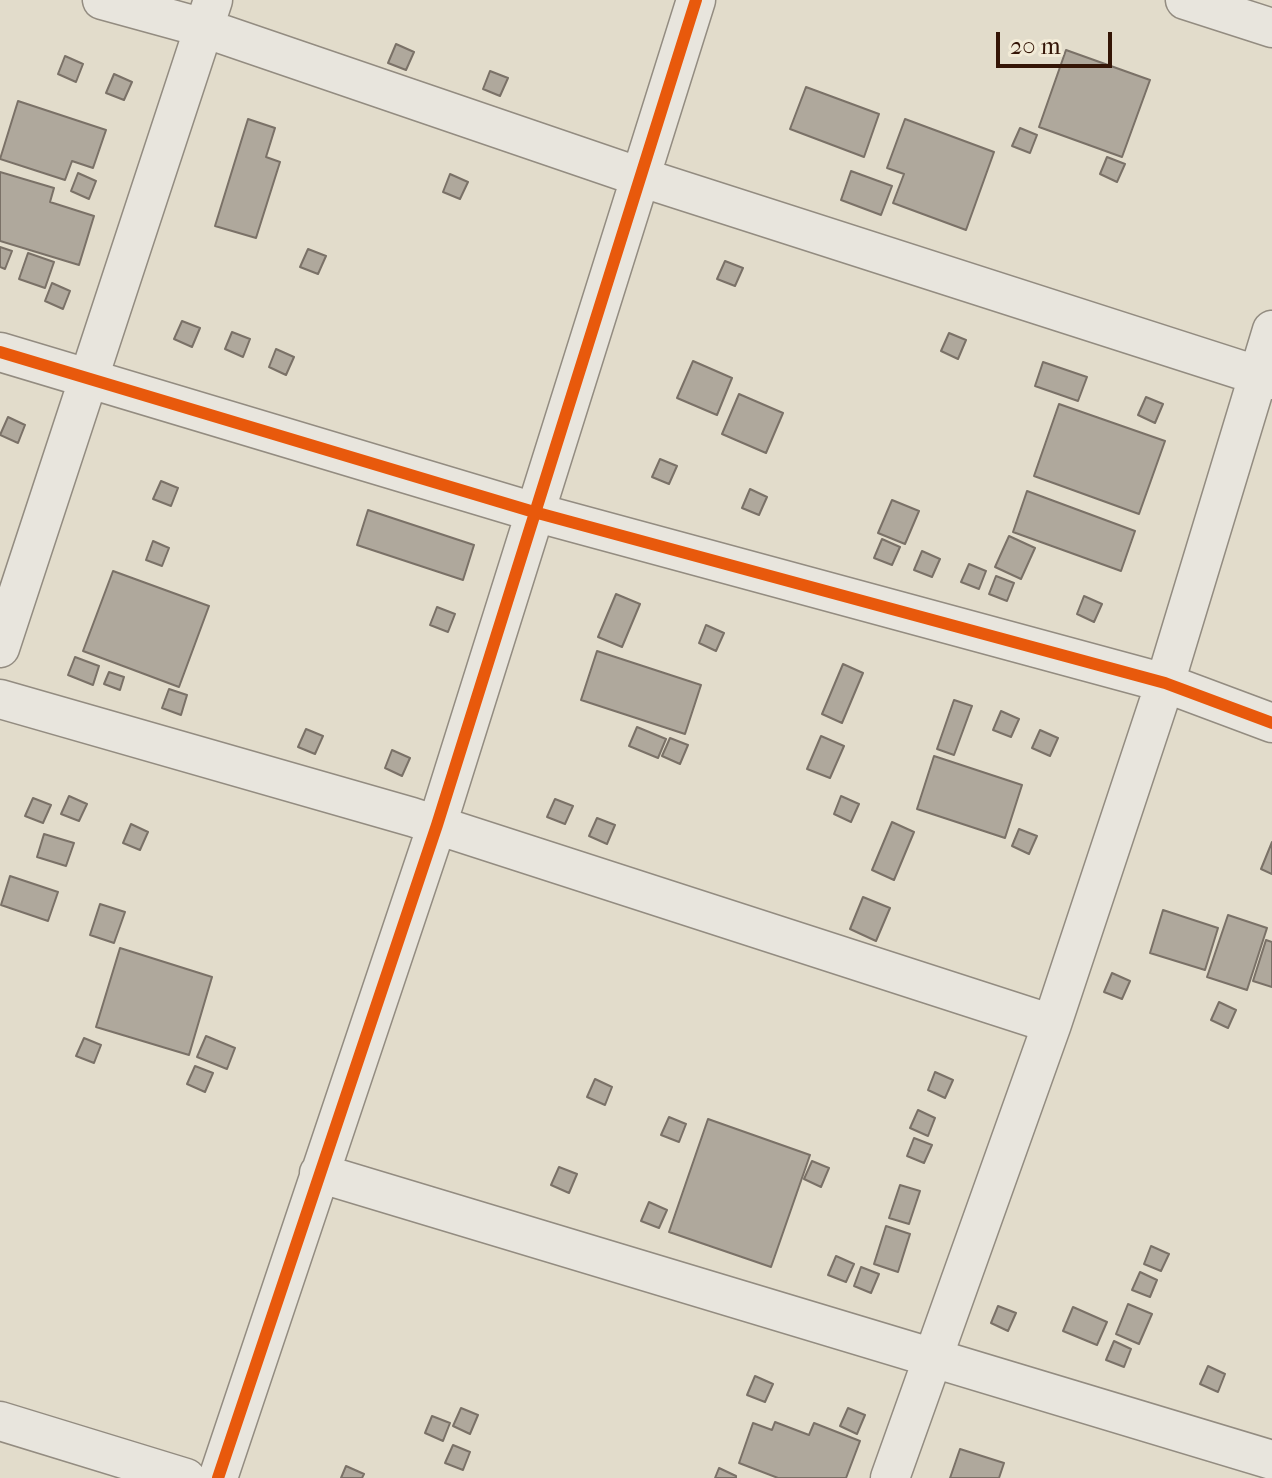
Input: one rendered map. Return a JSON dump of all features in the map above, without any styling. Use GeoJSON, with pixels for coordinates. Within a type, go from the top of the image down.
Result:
{"type":"FeatureCollection","features":[{"type":"Feature","properties":{"kind":"street"},"geometry":{"type":"LineString","coordinates":[[102,0],[209,14],[640,177],[1265,377]]}},
{"type":"Feature","properties":{"kind":"street"},"geometry":{"type":"LineString","coordinates":[[218,1478],[437,825],[696,0]]}},
{"type":"Feature","properties":{"kind":"street"},"geometry":{"type":"LineString","coordinates":[[1185,0],[1272,28]]}},
{"type":"Feature","properties":{"kind":"street"},"geometry":{"type":"LineString","coordinates":[[0,648],[209,14]]}},
{"type":"Feature","properties":{"kind":"street"},"geometry":{"type":"LineString","coordinates":[[890,1478],[1052,1024],[1265,377],[1272,330]]}},
{"type":"Feature","properties":{"kind":"street"},"geometry":{"type":"LineString","coordinates":[[0,352],[534,512],[1165,683],[1272,723]]}},
{"type":"Feature","properties":{"kind":"street"},"geometry":{"type":"LineString","coordinates":[[0,699],[437,825],[1052,1024]]}},
{"type":"Feature","properties":{"kind":"street"},"geometry":{"type":"LineString","coordinates":[[319,1173],[1272,1460]]}},
{"type":"Feature","properties":{"kind":"street"},"geometry":{"type":"LineString","coordinates":[[0,1421],[186,1478]]}},
{"type":"Feature","properties":{"kind":"building"},"geometry":{"type":"Polygon","coordinates":[[[396,44],[414,52],[406,70],[388,63],[396,44]]]}},
{"type":"Feature","properties":{"kind":"building"},"geometry":{"type":"Polygon","coordinates":[[[1066,50],[1150,80],[1122,157],[1039,127],[1066,50]]]}},
{"type":"Feature","properties":{"kind":"building"},"geometry":{"type":"Polygon","coordinates":[[[65,56],[83,64],[76,82],[58,74],[65,56]]]}},
{"type":"Feature","properties":{"kind":"building"},"geometry":{"type":"Polygon","coordinates":[[[490,71],[508,78],[500,96],[483,89],[490,71]]]}},
{"type":"Feature","properties":{"kind":"building"},"geometry":{"type":"Polygon","coordinates":[[[114,74],[132,82],[124,100],[106,93],[114,74]]]}},
{"type":"Feature","properties":{"kind":"building"},"geometry":{"type":"Polygon","coordinates":[[[806,87],[879,114],[864,157],[790,129],[806,87]]]}},
{"type":"Feature","properties":{"kind":"building"},"geometry":{"type":"Polygon","coordinates":[[[18,101],[106,130],[93,168],[72,161],[65,180],[0,159],[18,101]]]}},
{"type":"Feature","properties":{"kind":"building"},"geometry":{"type":"Polygon","coordinates":[[[248,119],[275,128],[266,157],[280,162],[256,238],[215,226],[248,119]]]}},
{"type":"Feature","properties":{"kind":"building"},"geometry":{"type":"Polygon","coordinates":[[[905,119],[994,152],[966,230],[893,203],[904,174],[887,168],[905,119]]]}},
{"type":"Feature","properties":{"kind":"building"},"geometry":{"type":"Polygon","coordinates":[[[1020,128],[1037,135],[1030,153],[1012,146],[1020,128]]]}},
{"type":"Feature","properties":{"kind":"building"},"geometry":{"type":"Polygon","coordinates":[[[1107,157],[1125,164],[1117,182],[1100,174],[1107,157]]]}},
{"type":"Feature","properties":{"kind":"building"},"geometry":{"type":"Polygon","coordinates":[[[851,171],[892,186],[881,215],[841,200],[851,171]]]}},
{"type":"Feature","properties":{"kind":"building"},"geometry":{"type":"Polygon","coordinates":[[[0,172],[54,188],[50,202],[94,216],[79,265],[0,241],[0,172]]]}},
{"type":"Feature","properties":{"kind":"building"},"geometry":{"type":"Polygon","coordinates":[[[78,173],[96,181],[89,199],[71,191],[78,173]]]}},
{"type":"Feature","properties":{"kind":"building"},"geometry":{"type":"Polygon","coordinates":[[[450,174],[468,182],[460,199],[443,192],[450,174]]]}},
{"type":"Feature","properties":{"kind":"building"},"geometry":{"type":"Polygon","coordinates":[[[0,247],[12,251],[5,269],[0,267],[0,247]]]}},
{"type":"Feature","properties":{"kind":"building"},"geometry":{"type":"Polygon","coordinates":[[[308,249],[326,256],[318,274],[300,267],[308,249]]]}},
{"type":"Feature","properties":{"kind":"building"},"geometry":{"type":"Polygon","coordinates":[[[28,253],[54,262],[45,288],[19,279],[28,253]]]}},
{"type":"Feature","properties":{"kind":"building"},"geometry":{"type":"Polygon","coordinates":[[[725,261],[743,268],[735,286],[717,279],[725,261]]]}},
{"type":"Feature","properties":{"kind":"building"},"geometry":{"type":"Polygon","coordinates":[[[52,283],[70,291],[63,309],[45,301],[52,283]]]}},
{"type":"Feature","properties":{"kind":"building"},"geometry":{"type":"Polygon","coordinates":[[[182,321],[200,328],[192,347],[174,339],[182,321]]]}},
{"type":"Feature","properties":{"kind":"building"},"geometry":{"type":"Polygon","coordinates":[[[232,332],[250,339],[243,357],[225,349],[232,332]]]}},
{"type":"Feature","properties":{"kind":"building"},"geometry":{"type":"Polygon","coordinates":[[[949,333],[966,340],[958,359],[941,351],[949,333]]]}},
{"type":"Feature","properties":{"kind":"building"},"geometry":{"type":"Polygon","coordinates":[[[276,349],[294,357],[286,375],[269,367],[276,349]]]}},
{"type":"Feature","properties":{"kind":"building"},"geometry":{"type":"Polygon","coordinates":[[[693,361],[732,378],[717,415],[677,398],[693,361]]]}},
{"type":"Feature","properties":{"kind":"building"},"geometry":{"type":"Polygon","coordinates":[[[1043,362],[1087,377],[1078,401],[1035,386],[1043,362]]]}},
{"type":"Feature","properties":{"kind":"building"},"geometry":{"type":"Polygon","coordinates":[[[739,394],[783,413],[766,453],[722,434],[739,394]]]}},
{"type":"Feature","properties":{"kind":"building"},"geometry":{"type":"Polygon","coordinates":[[[1146,397],[1163,404],[1155,423],[1138,415],[1146,397]]]}},
{"type":"Feature","properties":{"kind":"building"},"geometry":{"type":"Polygon","coordinates":[[[1059,404],[1165,441],[1139,514],[1034,476],[1059,404]]]}},
{"type":"Feature","properties":{"kind":"building"},"geometry":{"type":"Polygon","coordinates":[[[8,417],[25,425],[18,443],[0,435],[8,417]]]}},
{"type":"Feature","properties":{"kind":"building"},"geometry":{"type":"Polygon","coordinates":[[[660,459],[677,466],[669,484],[652,477],[660,459]]]}},
{"type":"Feature","properties":{"kind":"building"},"geometry":{"type":"Polygon","coordinates":[[[161,481],[178,488],[171,506],[153,499],[161,481]]]}},
{"type":"Feature","properties":{"kind":"building"},"geometry":{"type":"Polygon","coordinates":[[[750,489],[767,497],[759,515],[742,508],[750,489]]]}},
{"type":"Feature","properties":{"kind":"building"},"geometry":{"type":"Polygon","coordinates":[[[1027,491],[1135,531],[1121,571],[1013,532],[1027,491]]]}},
{"type":"Feature","properties":{"kind":"building"},"geometry":{"type":"Polygon","coordinates":[[[892,500],[919,511],[905,544],[878,533],[892,500]]]}},
{"type":"Feature","properties":{"kind":"building"},"geometry":{"type":"Polygon","coordinates":[[[368,510],[474,545],[463,580],[357,545],[368,510]]]}},
{"type":"Feature","properties":{"kind":"building"},"geometry":{"type":"Polygon","coordinates":[[[1009,536],[1035,548],[1021,579],[995,567],[1009,536]]]}},
{"type":"Feature","properties":{"kind":"building"},"geometry":{"type":"Polygon","coordinates":[[[882,539],[900,547],[892,565],[874,558],[882,539]]]}},
{"type":"Feature","properties":{"kind":"building"},"geometry":{"type":"Polygon","coordinates":[[[153,541],[169,548],[162,566],[146,560],[153,541]]]}},
{"type":"Feature","properties":{"kind":"building"},"geometry":{"type":"Polygon","coordinates":[[[922,551],[940,559],[932,577],[914,570],[922,551]]]}},
{"type":"Feature","properties":{"kind":"building"},"geometry":{"type":"Polygon","coordinates":[[[969,564],[986,571],[979,589],[961,582],[969,564]]]}},
{"type":"Feature","properties":{"kind":"building"},"geometry":{"type":"Polygon","coordinates":[[[113,571],[209,606],[179,687],[83,651],[113,571]]]}},
{"type":"Feature","properties":{"kind":"building"},"geometry":{"type":"Polygon","coordinates":[[[996,576],[1014,583],[1007,601],[989,594],[996,576]]]}},
{"type":"Feature","properties":{"kind":"building"},"geometry":{"type":"Polygon","coordinates":[[[616,594],[640,604],[622,647],[598,637],[616,594]]]}},
{"type":"Feature","properties":{"kind":"building"},"geometry":{"type":"Polygon","coordinates":[[[1084,596],[1102,604],[1094,622],[1077,614],[1084,596]]]}},
{"type":"Feature","properties":{"kind":"building"},"geometry":{"type":"Polygon","coordinates":[[[437,607],[455,614],[448,632],[430,625],[437,607]]]}},
{"type":"Feature","properties":{"kind":"building"},"geometry":{"type":"Polygon","coordinates":[[[706,625],[724,633],[716,651],[699,643],[706,625]]]}},
{"type":"Feature","properties":{"kind":"building"},"geometry":{"type":"Polygon","coordinates":[[[597,651],[701,685],[685,734],[581,700],[597,651]]]}},
{"type":"Feature","properties":{"kind":"building"},"geometry":{"type":"Polygon","coordinates":[[[75,657],[99,666],[93,685],[68,675],[75,657]]]}},
{"type":"Feature","properties":{"kind":"building"},"geometry":{"type":"Polygon","coordinates":[[[843,664],[863,673],[842,723],[822,714],[843,664]]]}},
{"type":"Feature","properties":{"kind":"building"},"geometry":{"type":"Polygon","coordinates":[[[109,672],[124,677],[120,690],[104,684],[109,672]]]}},
{"type":"Feature","properties":{"kind":"building"},"geometry":{"type":"Polygon","coordinates":[[[169,689],[187,695],[181,715],[162,708],[169,689]]]}},
{"type":"Feature","properties":{"kind":"building"},"geometry":{"type":"Polygon","coordinates":[[[954,700],[972,706],[954,755],[937,749],[954,700]]]}},
{"type":"Feature","properties":{"kind":"building"},"geometry":{"type":"Polygon","coordinates":[[[1001,711],[1019,719],[1011,737],[993,730],[1001,711]]]}},
{"type":"Feature","properties":{"kind":"building"},"geometry":{"type":"Polygon","coordinates":[[[637,727],[666,739],[658,758],[629,746],[637,727]]]}},
{"type":"Feature","properties":{"kind":"building"},"geometry":{"type":"Polygon","coordinates":[[[306,729],[323,736],[315,754],[298,747],[306,729]]]}},
{"type":"Feature","properties":{"kind":"building"},"geometry":{"type":"Polygon","coordinates":[[[1040,730],[1058,738],[1050,756],[1032,748],[1040,730]]]}},
{"type":"Feature","properties":{"kind":"building"},"geometry":{"type":"Polygon","coordinates":[[[821,736],[844,746],[830,778],[807,769],[821,736]]]}},
{"type":"Feature","properties":{"kind":"building"},"geometry":{"type":"Polygon","coordinates":[[[670,738],[688,745],[680,764],[662,756],[670,738]]]}},
{"type":"Feature","properties":{"kind":"building"},"geometry":{"type":"Polygon","coordinates":[[[392,750],[410,758],[402,776],[385,768],[392,750]]]}},
{"type":"Feature","properties":{"kind":"building"},"geometry":{"type":"Polygon","coordinates":[[[934,756],[1022,785],[1005,838],[917,809],[934,756]]]}},
{"type":"Feature","properties":{"kind":"building"},"geometry":{"type":"Polygon","coordinates":[[[69,796],[87,804],[79,821],[61,814],[69,796]]]}},
{"type":"Feature","properties":{"kind":"building"},"geometry":{"type":"Polygon","coordinates":[[[841,796],[859,804],[851,822],[834,814],[841,796]]]}},
{"type":"Feature","properties":{"kind":"building"},"geometry":{"type":"Polygon","coordinates":[[[33,798],[51,805],[43,823],[25,816],[33,798]]]}},
{"type":"Feature","properties":{"kind":"building"},"geometry":{"type":"Polygon","coordinates":[[[555,799],[573,806],[565,824],[547,817],[555,799]]]}},
{"type":"Feature","properties":{"kind":"building"},"geometry":{"type":"Polygon","coordinates":[[[597,818],[615,825],[607,844],[589,836],[597,818]]]}},
{"type":"Feature","properties":{"kind":"building"},"geometry":{"type":"Polygon","coordinates":[[[892,822],[914,832],[894,880],[872,870],[892,822]]]}},
{"type":"Feature","properties":{"kind":"building"},"geometry":{"type":"Polygon","coordinates":[[[131,824],[148,832],[140,850],[123,843],[131,824]]]}},
{"type":"Feature","properties":{"kind":"building"},"geometry":{"type":"Polygon","coordinates":[[[1019,829],[1037,836],[1029,854],[1012,846],[1019,829]]]}},
{"type":"Feature","properties":{"kind":"building"},"geometry":{"type":"Polygon","coordinates":[[[44,834],[74,843],[66,866],[37,857],[44,834]]]}},
{"type":"Feature","properties":{"kind":"building"},"geometry":{"type":"Polygon","coordinates":[[[1272,842],[1272,874],[1261,869],[1272,842]]]}},
{"type":"Feature","properties":{"kind":"building"},"geometry":{"type":"Polygon","coordinates":[[[10,876],[58,892],[48,921],[1,905],[10,876]]]}},
{"type":"Feature","properties":{"kind":"building"},"geometry":{"type":"Polygon","coordinates":[[[863,897],[890,908],[876,941],[850,929],[863,897]]]}},
{"type":"Feature","properties":{"kind":"building"},"geometry":{"type":"Polygon","coordinates":[[[100,904],[125,912],[114,943],[90,935],[100,904]]]}},
{"type":"Feature","properties":{"kind":"building"},"geometry":{"type":"Polygon","coordinates":[[[1163,910],[1218,928],[1205,970],[1150,953],[1163,910]]]}},
{"type":"Feature","properties":{"kind":"building"},"geometry":{"type":"Polygon","coordinates":[[[1228,915],[1267,928],[1247,990],[1207,977],[1228,915]]]}},
{"type":"Feature","properties":{"kind":"building"},"geometry":{"type":"Polygon","coordinates":[[[1266,940],[1272,942],[1272,987],[1253,981],[1266,940]]]}},
{"type":"Feature","properties":{"kind":"building"},"geometry":{"type":"Polygon","coordinates":[[[120,948],[212,977],[189,1055],[96,1027],[120,948]]]}},
{"type":"Feature","properties":{"kind":"building"},"geometry":{"type":"Polygon","coordinates":[[[1112,973],[1130,981],[1122,999],[1104,992],[1112,973]]]}},
{"type":"Feature","properties":{"kind":"building"},"geometry":{"type":"Polygon","coordinates":[[[1219,1002],[1236,1010],[1228,1028],[1211,1020],[1219,1002]]]}},
{"type":"Feature","properties":{"kind":"building"},"geometry":{"type":"Polygon","coordinates":[[[206,1036],[235,1048],[227,1069],[197,1057],[206,1036]]]}},
{"type":"Feature","properties":{"kind":"building"},"geometry":{"type":"Polygon","coordinates":[[[84,1038],[101,1045],[94,1063],[76,1056],[84,1038]]]}},
{"type":"Feature","properties":{"kind":"building"},"geometry":{"type":"Polygon","coordinates":[[[195,1066],[213,1073],[205,1092],[187,1084],[195,1066]]]}},
{"type":"Feature","properties":{"kind":"building"},"geometry":{"type":"Polygon","coordinates":[[[935,1072],[953,1080],[945,1098],[928,1090],[935,1072]]]}},
{"type":"Feature","properties":{"kind":"building"},"geometry":{"type":"Polygon","coordinates":[[[595,1079],[612,1087],[605,1105],[587,1097],[595,1079]]]}},
{"type":"Feature","properties":{"kind":"building"},"geometry":{"type":"Polygon","coordinates":[[[918,1110],[935,1118],[928,1136],[910,1128],[918,1110]]]}},
{"type":"Feature","properties":{"kind":"building"},"geometry":{"type":"Polygon","coordinates":[[[669,1117],[686,1124],[679,1142],[661,1135],[669,1117]]]}},
{"type":"Feature","properties":{"kind":"building"},"geometry":{"type":"Polygon","coordinates":[[[708,1119],[810,1155],[771,1267],[669,1232],[708,1119]]]}},
{"type":"Feature","properties":{"kind":"building"},"geometry":{"type":"Polygon","coordinates":[[[914,1138],[932,1145],[924,1163],[907,1156],[914,1138]]]}},
{"type":"Feature","properties":{"kind":"building"},"geometry":{"type":"Polygon","coordinates":[[[812,1161],[829,1168],[821,1187],[804,1179],[812,1161]]]}},
{"type":"Feature","properties":{"kind":"building"},"geometry":{"type":"Polygon","coordinates":[[[559,1167],[577,1174],[569,1193],[551,1185],[559,1167]]]}},
{"type":"Feature","properties":{"kind":"building"},"geometry":{"type":"Polygon","coordinates":[[[900,1185],[920,1191],[909,1224],[889,1218],[900,1185]]]}},
{"type":"Feature","properties":{"kind":"building"},"geometry":{"type":"Polygon","coordinates":[[[649,1202],[667,1210],[659,1228],[641,1221],[649,1202]]]}},
{"type":"Feature","properties":{"kind":"building"},"geometry":{"type":"Polygon","coordinates":[[[886,1226],[910,1234],[898,1272],[874,1264],[886,1226]]]}},
{"type":"Feature","properties":{"kind":"building"},"geometry":{"type":"Polygon","coordinates":[[[1151,1246],[1169,1254],[1161,1271],[1144,1264],[1151,1246]]]}},
{"type":"Feature","properties":{"kind":"building"},"geometry":{"type":"Polygon","coordinates":[[[836,1256],[854,1264],[846,1282],[828,1275],[836,1256]]]}},
{"type":"Feature","properties":{"kind":"building"},"geometry":{"type":"Polygon","coordinates":[[[861,1267],[879,1274],[871,1293],[854,1286],[861,1267]]]}},
{"type":"Feature","properties":{"kind":"building"},"geometry":{"type":"Polygon","coordinates":[[[1140,1272],[1157,1280],[1150,1297],[1132,1290],[1140,1272]]]}},
{"type":"Feature","properties":{"kind":"building"},"geometry":{"type":"Polygon","coordinates":[[[1128,1304],[1152,1314],[1139,1344],[1116,1334],[1128,1304]]]}},
{"type":"Feature","properties":{"kind":"building"},"geometry":{"type":"Polygon","coordinates":[[[998,1306],[1016,1313],[1008,1331],[991,1323],[998,1306]]]}},
{"type":"Feature","properties":{"kind":"building"},"geometry":{"type":"Polygon","coordinates":[[[1073,1307],[1107,1322],[1097,1345],[1063,1331],[1073,1307]]]}},
{"type":"Feature","properties":{"kind":"building"},"geometry":{"type":"Polygon","coordinates":[[[1114,1341],[1131,1349],[1124,1367],[1106,1360],[1114,1341]]]}},
{"type":"Feature","properties":{"kind":"building"},"geometry":{"type":"Polygon","coordinates":[[[1208,1366],[1225,1374],[1218,1392],[1200,1384],[1208,1366]]]}},
{"type":"Feature","properties":{"kind":"building"},"geometry":{"type":"Polygon","coordinates":[[[755,1376],[773,1384],[765,1402],[747,1395],[755,1376]]]}},
{"type":"Feature","properties":{"kind":"building"},"geometry":{"type":"Polygon","coordinates":[[[461,1408],[478,1415],[470,1434],[453,1426],[461,1408]]]}},
{"type":"Feature","properties":{"kind":"building"},"geometry":{"type":"Polygon","coordinates":[[[848,1408],[865,1415],[857,1434],[840,1426],[848,1408]]]}},
{"type":"Feature","properties":{"kind":"building"},"geometry":{"type":"Polygon","coordinates":[[[432,1416],[450,1423],[443,1441],[425,1433],[432,1416]]]}},
{"type":"Feature","properties":{"kind":"building"},"geometry":{"type":"Polygon","coordinates":[[[775,1422],[809,1435],[814,1423],[860,1441],[846,1478],[778,1478],[739,1463],[753,1423],[772,1430],[775,1422]]]}},
{"type":"Feature","properties":{"kind":"building"},"geometry":{"type":"Polygon","coordinates":[[[453,1445],[470,1452],[463,1470],[445,1463],[453,1445]]]}},
{"type":"Feature","properties":{"kind":"building"},"geometry":{"type":"Polygon","coordinates":[[[960,1449],[1004,1463],[999,1478],[950,1478],[960,1449]]]}},
{"type":"Feature","properties":{"kind":"building"},"geometry":{"type":"Polygon","coordinates":[[[346,1466],[364,1474],[362,1478],[341,1478],[346,1466]]]}},
{"type":"Feature","properties":{"kind":"building"},"geometry":{"type":"Polygon","coordinates":[[[719,1468],[736,1476],[736,1478],[715,1478],[719,1468]]]}},
{"type":"Feature","properties":{"kind":"cycle path"},"geometry":{"type":"LineString","coordinates":[[218,1478],[437,825],[696,0]]}},
{"type":"Feature","properties":{"kind":"cycle path"},"geometry":{"type":"LineString","coordinates":[[0,352],[534,512],[1165,683],[1272,723]]}}]}
